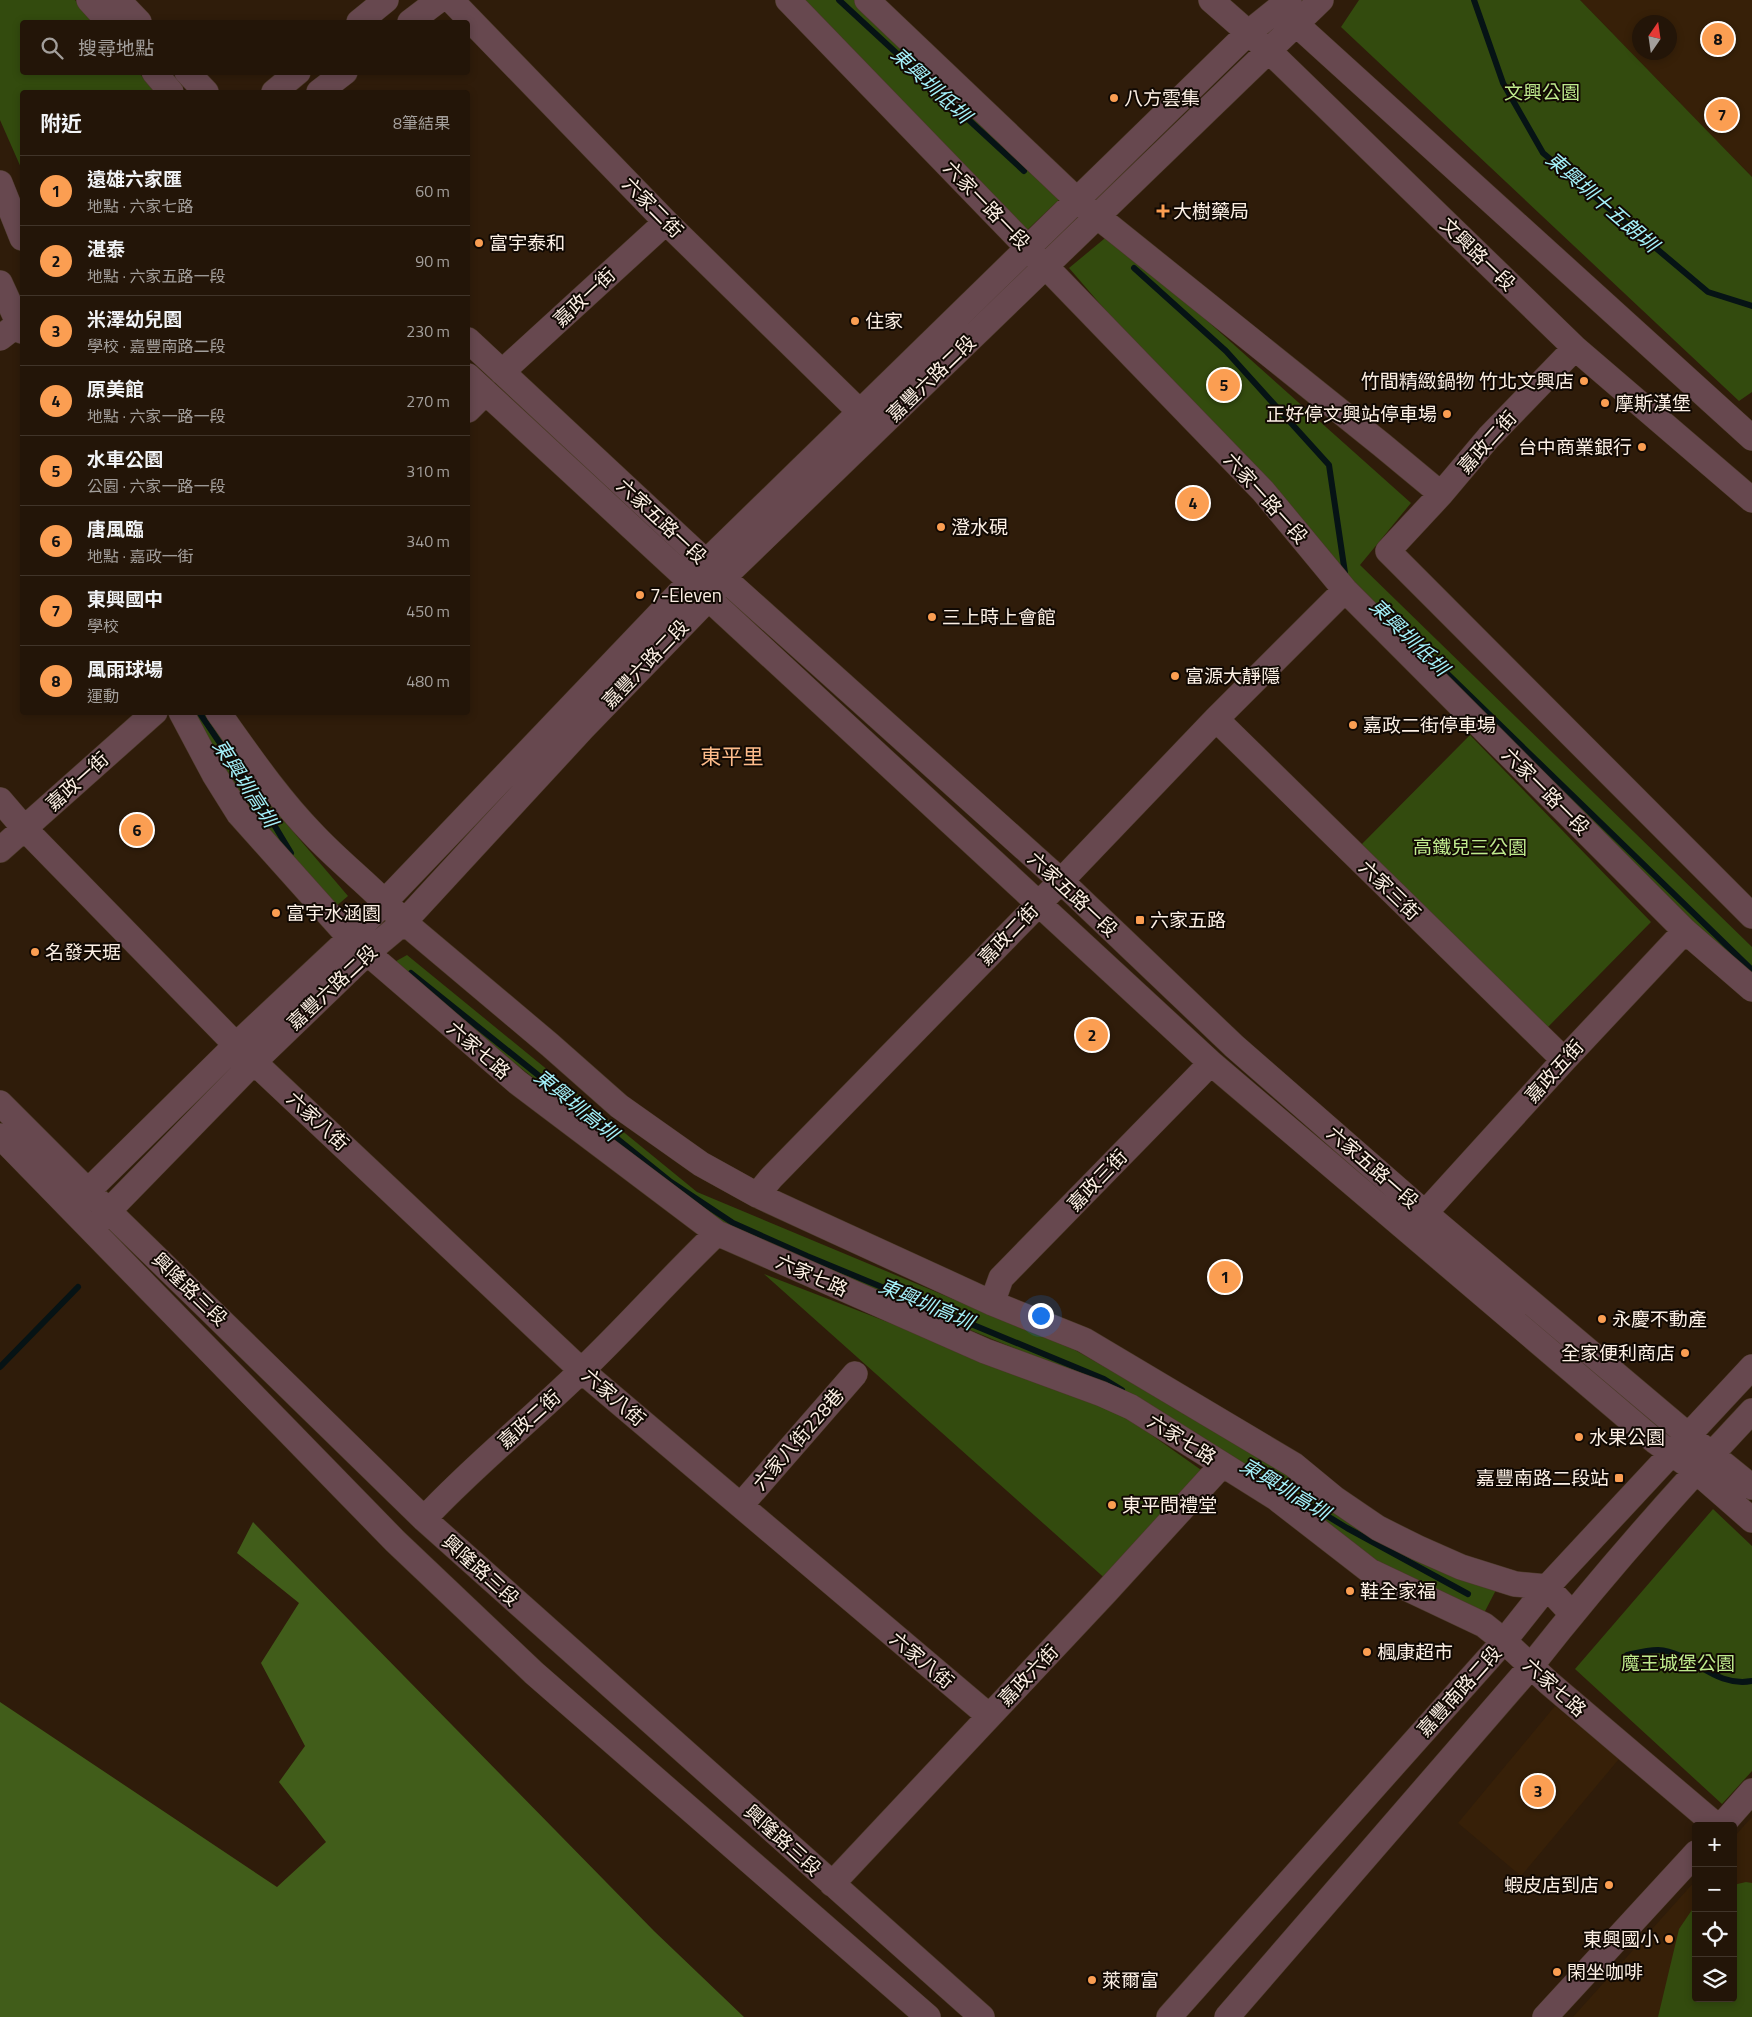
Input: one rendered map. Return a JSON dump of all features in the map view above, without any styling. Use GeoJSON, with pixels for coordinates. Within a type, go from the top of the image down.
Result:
{"type":"FeatureCollection","features":[{"type":"Feature","properties":{"kind":"street"},"geometry":{"type":"LineString","coordinates":[[89,0],[107,20]]}},
{"type":"Feature","properties":{"kind":"street"},"geometry":{"type":"LineString","coordinates":[[118,0],[137,20]]}},
{"type":"Feature","properties":{"kind":"street"},"geometry":{"type":"LineString","coordinates":[[361,20],[386,0]]}},
{"type":"Feature","properties":{"kind":"street"},"geometry":{"type":"LineString","coordinates":[[413,20],[439,0]]}},
{"type":"Feature","properties":{"kind":"street","name":"六家二街"},"geometry":{"type":"LineString","coordinates":[[451,0],[666,222],[859,411]]}},
{"type":"Feature","properties":{"kind":"street","name":"六家一路一段"},"geometry":{"type":"LineString","coordinates":[[788,0],[1263,491],[1345,590],[1685,931],[1752,989]]}},
{"type":"Feature","properties":{"kind":"street"},"geometry":{"type":"LineString","coordinates":[[867,0],[1077,200],[1382,444],[1441,494],[1388,551],[1752,916]]}},
{"type":"Feature","properties":{"kind":"street","name":"文興路一段"},"geometry":{"type":"LineString","coordinates":[[1211,0],[1268,50],[1576,348],[1752,500]]}},
{"type":"Feature","properties":{"kind":"street"},"geometry":{"type":"LineString","coordinates":[[1283,8],[1322,0]]}},
{"type":"Feature","properties":{"kind":"street"},"geometry":{"type":"LineString","coordinates":[[1283,8],[1749,430]]}},
{"type":"Feature","properties":{"kind":"street","name":"嘉豐六路二段"},"geometry":{"type":"LineString","coordinates":[[78,1198],[236,1045],[358,945],[404,922],[577,734],[709,598],[715,570],[859,411],[1029,248],[1248,33],[1283,8]]}},
{"type":"Feature","properties":{"kind":"street","name":"嘉豐六路二段"},"geometry":{"type":"LineString","coordinates":[[90,1229],[254,1062],[358,945],[386,901],[690,582],[715,570],[1047,266],[1268,50],[1283,8]]}},
{"type":"Feature","properties":{"kind":"street"},"geometry":{"type":"LineString","coordinates":[[157,75],[169,90]]}},
{"type":"Feature","properties":{"kind":"street"},"geometry":{"type":"LineString","coordinates":[[190,75],[204,90]]}},
{"type":"Feature","properties":{"kind":"street"},"geometry":{"type":"LineString","coordinates":[[276,90],[294,75]]}},
{"type":"Feature","properties":{"kind":"street"},"geometry":{"type":"LineString","coordinates":[[322,90],[341,75]]}},
{"type":"Feature","properties":{"kind":"street"},"geometry":{"type":"LineString","coordinates":[[0,184],[20,233]]}},
{"type":"Feature","properties":{"kind":"street","name":"嘉政一街"},"geometry":{"type":"LineString","coordinates":[[502,372],[666,222]]}},
{"type":"Feature","properties":{"kind":"street"},"geometry":{"type":"LineString","coordinates":[[7,292],[16,328]]}},
{"type":"Feature","properties":{"kind":"street","name":"六家五路一段"},"geometry":{"type":"LineString","coordinates":[[470,342],[715,570],[1061,881],[1234,1046],[1426,1213],[1689,1436],[1704,1463]]}},
{"type":"Feature","properties":{"kind":"street","name":"嘉政二街"},"geometry":{"type":"LineString","coordinates":[[1441,494],[1489,437],[1576,348]]}},
{"type":"Feature","properties":{"kind":"street"},"geometry":{"type":"LineString","coordinates":[[470,404],[476,384]]}},
{"type":"Feature","properties":{"kind":"street","name":"六家五路一段"},"geometry":{"type":"LineString","coordinates":[[476,384],[1211,1063],[1671,1453],[1704,1463]]}},
{"type":"Feature","properties":{"kind":"street","name":"嘉政二街"},"geometry":{"type":"LineString","coordinates":[[758,1195],[771,1178],[1216,719],[1345,590]]}},
{"type":"Feature","properties":{"kind":"street","name":"嘉政一街"},"geometry":{"type":"LineString","coordinates":[[0,850],[152,715]]}},
{"type":"Feature","properties":{"kind":"street","name":"六家七路"},"geometry":{"type":"LineString","coordinates":[[183,715],[214,774],[239,814],[358,945],[517,1082],[716,1233],[985,1351],[1102,1394],[1131,1407],[1276,1498],[1370,1571],[1484,1625],[1714,1822]]}},
{"type":"Feature","properties":{"kind":"street","name":"六家七路"},"geometry":{"type":"LineString","coordinates":[[220,715],[275,790],[313,834],[386,901],[404,922],[620,1106],[700,1164],[758,1195],[992,1303],[1084,1340],[1294,1465],[1334,1498],[1378,1528],[1460,1567],[1515,1584],[1547,1587]]}},
{"type":"Feature","properties":{"kind":"street","name":"六家三街"},"geometry":{"type":"LineString","coordinates":[[1216,719],[1564,1060]]}},
{"type":"Feature","properties":{"kind":"street"},"geometry":{"type":"LineString","coordinates":[[0,800],[24,828],[236,1045]]}},
{"type":"Feature","properties":{"kind":"street","name":"嘉政五街"},"geometry":{"type":"LineString","coordinates":[[1426,1213],[1564,1060],[1685,931]]}},
{"type":"Feature","properties":{"kind":"street","name":"六家八街"},"geometry":{"type":"LineString","coordinates":[[254,1062],[582,1370],[989,1716]]}},
{"type":"Feature","properties":{"kind":"street","name":"嘉政三街"},"geometry":{"type":"LineString","coordinates":[[992,1303],[1002,1278],[1211,1063]]}},
{"type":"Feature","properties":{"kind":"street","name":"興隆路三段"},"geometry":{"type":"LineString","coordinates":[[0,1103],[78,1198],[90,1229],[395,1541],[534,1673],[928,2017]]}},
{"type":"Feature","properties":{"kind":"street","name":"興隆路三段"},"geometry":{"type":"LineString","coordinates":[[0,1136],[78,1198],[109,1210],[424,1519],[982,2017]]}},
{"type":"Feature","properties":{"kind":"street","name":"嘉政二街"},"geometry":{"type":"LineString","coordinates":[[424,1519],[446,1495],[582,1370],[678,1269],[716,1233]]}},
{"type":"Feature","properties":{"kind":"street","name":"嘉豐南路二段"},"geometry":{"type":"LineString","coordinates":[[1168,2017],[1504,1641],[1547,1587],[1752,1367]]}},
{"type":"Feature","properties":{"kind":"street","name":"六家八街228巷"},"geometry":{"type":"LineString","coordinates":[[741,1506],[855,1374]]}},
{"type":"Feature","properties":{"kind":"street","name":"嘉豐南路二段"},"geometry":{"type":"LineString","coordinates":[[1227,2017],[1531,1666],[1572,1614],[1752,1411]]}},
{"type":"Feature","properties":{"kind":"street"},"geometry":{"type":"LineString","coordinates":[[1704,1463],[1752,1487]]}},
{"type":"Feature","properties":{"kind":"street"},"geometry":{"type":"LineString","coordinates":[[1704,1463],[1752,1520]]}},
{"type":"Feature","properties":{"kind":"street","name":"嘉政六街"},"geometry":{"type":"LineString","coordinates":[[832,1884],[1105,1593],[1222,1465]]}},
{"type":"Feature","properties":{"kind":"street"},"geometry":{"type":"LineString","coordinates":[[1547,1587],[1572,1614]]}},
{"type":"Feature","properties":{"kind":"street"},"geometry":{"type":"LineString","coordinates":[[1723,1822],[1752,1791]]}},
{"type":"Feature","properties":{"kind":"street"},"geometry":{"type":"LineString","coordinates":[[1545,2017],[1692,1857]]}},
{"type":"Feature","properties":{"kind":"shaded area"},"geometry":{"type":"Polygon","coordinates":[[[1580,0],[1752,0],[1752,177],[1638,60],[1677,60],[1677,15],[1632,15],[1632,54],[1580,0]]]}},
{"type":"Feature","properties":{"kind":"shaded area"},"geometry":{"type":"Polygon","coordinates":[[[1555,1706],[1619,1759],[1521,1876],[1458,1823],[1555,1706]]]}},
{"type":"Feature","properties":{"kind":"shaded area","name":"東興國小"},"geometry":{"type":"Polygon","coordinates":[[[1752,1817],[1752,2017],[1573,2017],[1692,1884],[1692,2002],[1737,2002],[1737,1834],[1752,1817]]]}},
{"type":"Feature","properties":{"kind":"green space"},"geometry":{"type":"Polygon","coordinates":[[[0,0],[75,0],[92,20],[20,20],[20,75],[141,75],[154,90],[20,90],[20,165],[0,120],[0,0]]]}},
{"type":"Feature","properties":{"kind":"green space"},"geometry":{"type":"Polygon","coordinates":[[[802,0],[856,0],[1063,196],[1025,232],[802,0]]]}},
{"type":"Feature","properties":{"kind":"green space","name":"文興公園"},"geometry":{"type":"Polygon","coordinates":[[[1359,0],[1580,0],[1632,54],[1632,60],[1638,60],[1752,177],[1752,392],[1739,401],[1341,27],[1359,0]]]}},
{"type":"Feature","properties":{"kind":"green space"},"geometry":{"type":"Polygon","coordinates":[[[1110,234],[1411,503],[1360,565],[1752,947],[1752,983],[1343,585],[1069,268],[1110,234]]]}},
{"type":"Feature","properties":{"kind":"green space"},"geometry":{"type":"Polygon","coordinates":[[[188,715],[211,715],[267,801],[348,896],[334,908],[245,810],[188,715]]]}},
{"type":"Feature","properties":{"kind":"green space","name":"高鐵兒三公園"},"geometry":{"type":"Polygon","coordinates":[[[1470,735],[1651,922],[1547,1028],[1358,848],[1470,735]]]}},
{"type":"Feature","properties":{"kind":"green space"},"geometry":{"type":"Polygon","coordinates":[[[407,955],[697,1192],[1075,1350],[1496,1590],[1483,1615],[1376,1562],[1103,1385],[736,1233],[702,1213],[391,964],[407,955]]]}},
{"type":"Feature","properties":{"kind":"green space"},"geometry":{"type":"Polygon","coordinates":[[[764,1274],[1119,1412],[1204,1472],[1109,1582],[764,1274]]]}},
{"type":"Feature","properties":{"kind":"green space","name":"魔王城堡公園"},"geometry":{"type":"Polygon","coordinates":[[[1713,1509],[1752,1546],[1752,1771],[1722,1804],[1575,1669],[1713,1509]]]}},
{"type":"Feature","properties":{"kind":"green space"},"geometry":{"type":"Polygon","coordinates":[[[253,1522],[654,1931],[744,2017],[0,2017],[0,1702],[277,1887],[326,1842],[279,1782],[305,1746],[261,1663],[299,1603],[237,1553],[253,1522]]]}},
{"type":"Feature","properties":{"kind":"green space"},"geometry":{"type":"Polygon","coordinates":[[[1752,1883],[1752,2017],[1658,2017],[1679,1929],[1692,1910],[1692,2002],[1737,2002],[1737,1884],[1752,1883]]]}},
{"type":"Feature","properties":{"kind":"waterway","name":"東興圳低圳"},"geometry":{"type":"LineString","coordinates":[[839,0],[1024,171]]}},
{"type":"Feature","properties":{"kind":"waterway","name":"東興圳十五朗圳"},"geometry":{"type":"LineString","coordinates":[[1474,0],[1503,83],[1543,153],[1708,292],[1752,306]]}},
{"type":"Feature","properties":{"kind":"waterway","name":"東興圳低圳"},"geometry":{"type":"LineString","coordinates":[[1134,268],[1226,351],[1329,465],[1345,573]]}},
{"type":"Feature","properties":{"kind":"waterway","name":"東興圳低圳"},"geometry":{"type":"LineString","coordinates":[[1391,619],[1752,970]]}},
{"type":"Feature","properties":{"kind":"waterway","name":"東興圳高圳"},"geometry":{"type":"LineString","coordinates":[[201,715],[267,813],[291,853]]}},
{"type":"Feature","properties":{"kind":"waterway","name":"東興圳高圳"},"geometry":{"type":"LineString","coordinates":[[411,973],[671,1182],[733,1223],[807,1256],[1104,1379],[1122,1390]]}},
{"type":"Feature","properties":{"kind":"waterway"},"geometry":{"type":"LineString","coordinates":[[0,1367],[78,1287]]}},
{"type":"Feature","properties":{"kind":"waterway","name":"東興圳高圳"},"geometry":{"type":"LineString","coordinates":[[1280,1487],[1347,1528],[1468,1594]]}},
{"type":"Feature","properties":{"kind":"waterway","name":"東興圳高圳"},"geometry":{"type":"LineString","coordinates":[[1627,1655],[1654,1650],[1670,1652],[1714,1675],[1738,1682],[1752,1681]]}},
{"type":"Feature","properties":{"kind":"place","name":"風雨球場"},"geometry":{"type":"Point","coordinates":[1718,39]}},
{"type":"Feature","properties":{"kind":"place","name":"八方雲集"},"geometry":{"type":"Point","coordinates":[1114,98]}},
{"type":"Feature","properties":{"kind":"place","name":"東興國中"},"geometry":{"type":"Point","coordinates":[1722,115]}},
{"type":"Feature","properties":{"kind":"place","name":"大樹藥局"},"geometry":{"type":"Point","coordinates":[1163,211]}},
{"type":"Feature","properties":{"kind":"place","name":"富宇泰和"},"geometry":{"type":"Point","coordinates":[479,243]}},
{"type":"Feature","properties":{"kind":"place","name":"住家"},"geometry":{"type":"Point","coordinates":[855,321]}},
{"type":"Feature","properties":{"kind":"place","name":"竹間精緻鍋物 竹北文興店"},"geometry":{"type":"Point","coordinates":[1584,381]}},
{"type":"Feature","properties":{"kind":"place","name":"水車公園"},"geometry":{"type":"Point","coordinates":[1224,385]}},
{"type":"Feature","properties":{"kind":"place","name":"摩斯漢堡"},"geometry":{"type":"Point","coordinates":[1605,403]}},
{"type":"Feature","properties":{"kind":"place","name":"正好停文興站停車場"},"geometry":{"type":"Point","coordinates":[1447,414]}},
{"type":"Feature","properties":{"kind":"place","name":"台中商業銀行"},"geometry":{"type":"Point","coordinates":[1642,447]}},
{"type":"Feature","properties":{"kind":"place","name":"原美館"},"geometry":{"type":"Point","coordinates":[1193,503]}},
{"type":"Feature","properties":{"kind":"place","name":"澄水硯"},"geometry":{"type":"Point","coordinates":[941,527]}},
{"type":"Feature","properties":{"kind":"place","name":"7-Eleven"},"geometry":{"type":"Point","coordinates":[640,595]}},
{"type":"Feature","properties":{"kind":"place","name":"三上時上會館"},"geometry":{"type":"Point","coordinates":[932,617]}},
{"type":"Feature","properties":{"kind":"place","name":"富源大靜隱"},"geometry":{"type":"Point","coordinates":[1175,676]}},
{"type":"Feature","properties":{"kind":"place","name":"嘉政二街停車場"},"geometry":{"type":"Point","coordinates":[1353,725]}},
{"type":"Feature","properties":{"kind":"place","name":"唐風臨"},"geometry":{"type":"Point","coordinates":[137,830]}},
{"type":"Feature","properties":{"kind":"place","name":"富宇水涵園"},"geometry":{"type":"Point","coordinates":[276,913]}},
{"type":"Feature","properties":{"kind":"place","name":"六家五路"},"geometry":{"type":"Point","coordinates":[1140,920]}},
{"type":"Feature","properties":{"kind":"place","name":"名發天琚"},"geometry":{"type":"Point","coordinates":[35,952]}},
{"type":"Feature","properties":{"kind":"place","name":"湛泰"},"geometry":{"type":"Point","coordinates":[1092,1035]}},
{"type":"Feature","properties":{"kind":"place","name":"遠雄六家匯"},"geometry":{"type":"Point","coordinates":[1225,1277]}},
{"type":"Feature","properties":{"kind":"place","name":"永慶不動產"},"geometry":{"type":"Point","coordinates":[1602,1319]}},
{"type":"Feature","properties":{"kind":"place","name":"全家便利商店"},"geometry":{"type":"Point","coordinates":[1685,1353]}},
{"type":"Feature","properties":{"kind":"place","name":"水果公園"},"geometry":{"type":"Point","coordinates":[1579,1437]}},
{"type":"Feature","properties":{"kind":"place","name":"嘉豐南路二段站"},"geometry":{"type":"Point","coordinates":[1619,1478]}},
{"type":"Feature","properties":{"kind":"place","name":"東平問禮堂"},"geometry":{"type":"Point","coordinates":[1112,1505]}},
{"type":"Feature","properties":{"kind":"place","name":"鞋全家福"},"geometry":{"type":"Point","coordinates":[1350,1591]}},
{"type":"Feature","properties":{"kind":"place","name":"楓康超市"},"geometry":{"type":"Point","coordinates":[1367,1652]}},
{"type":"Feature","properties":{"kind":"place","name":"米澤幼兒園"},"geometry":{"type":"Point","coordinates":[1538,1791]}},
{"type":"Feature","properties":{"kind":"place","name":"蝦皮店到店"},"geometry":{"type":"Point","coordinates":[1609,1885]}},
{"type":"Feature","properties":{"kind":"place","name":"東興國小"},"geometry":{"type":"Point","coordinates":[1669,1939]}},
{"type":"Feature","properties":{"kind":"place","name":"閑坐咖啡"},"geometry":{"type":"Point","coordinates":[1557,1972]}},
{"type":"Feature","properties":{"kind":"place","name":"萊爾富"},"geometry":{"type":"Point","coordinates":[1092,1980]}},
{"type":"Feature","properties":{"kind":"district","name":"東平里"},"geometry":{"type":"Point","coordinates":[732,757]}}]}
